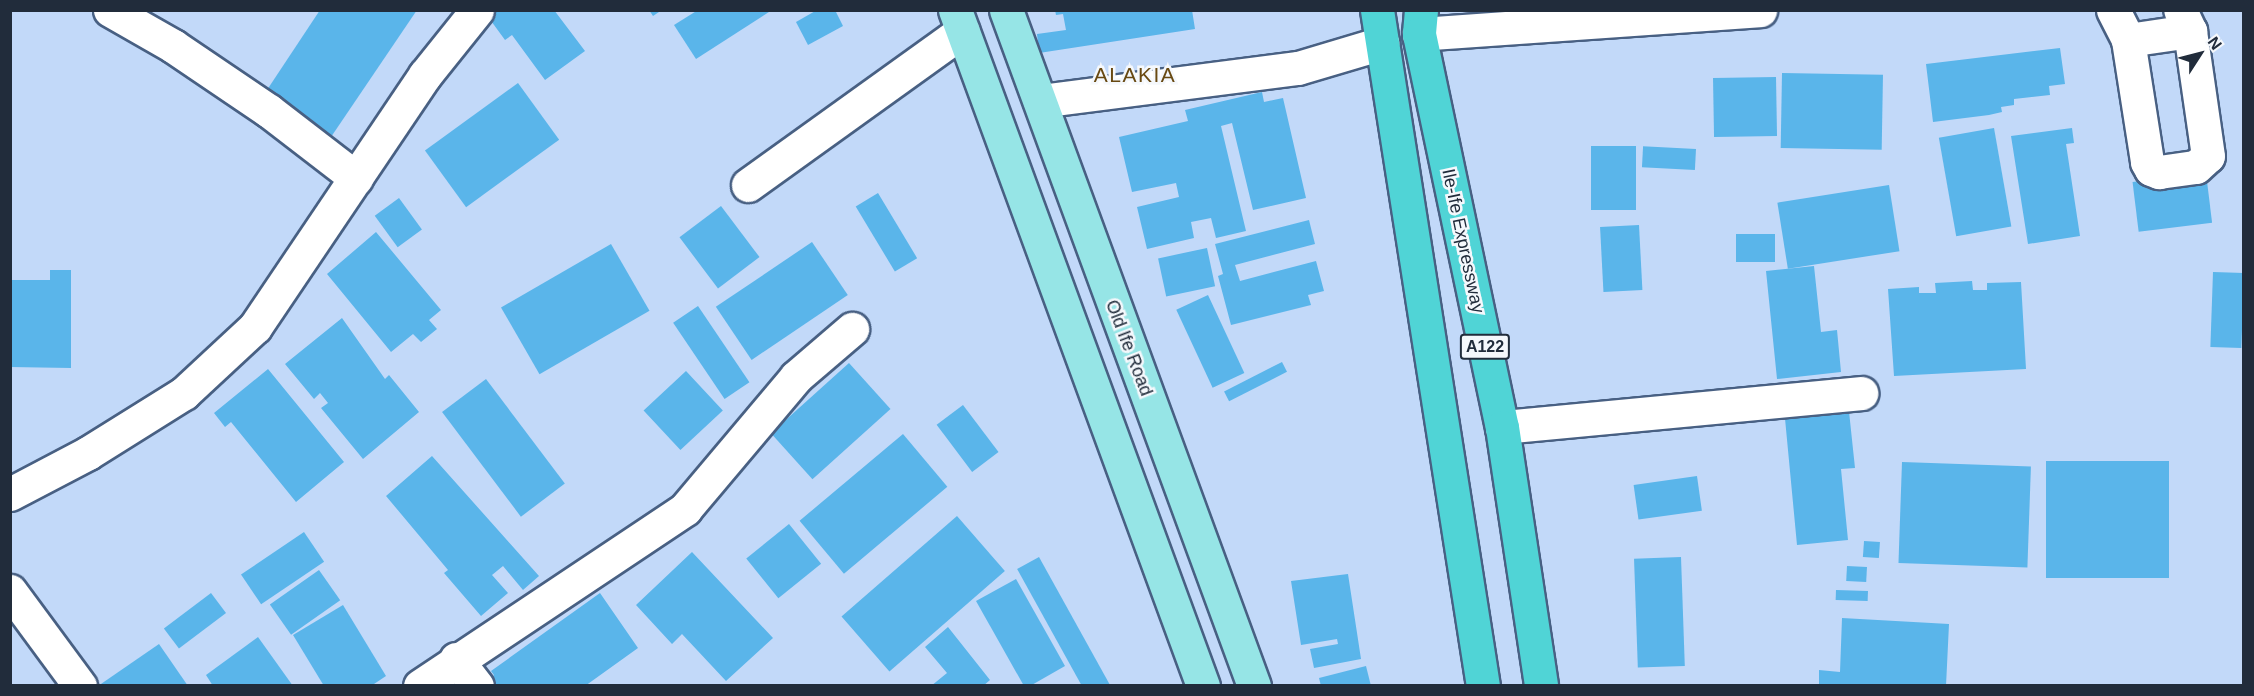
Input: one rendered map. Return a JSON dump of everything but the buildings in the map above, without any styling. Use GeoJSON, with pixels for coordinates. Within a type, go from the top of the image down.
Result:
{"type":"FeatureCollection","features":[{"type":"Feature","properties":{"kind":"highway"},"geometry":{"type":"LineString","coordinates":[[1377,10],[1483,686]]}},
{"type":"Feature","properties":{"kind":"highway","name":"Ile-Ife Expressway"},"geometry":{"type":"LineString","coordinates":[[1420,22],[1502,428],[1541,686]]}},
{"type":"Feature","properties":{"kind":"main road","name":"Old Ife Road"},"geometry":{"type":"LineString","coordinates":[[1006,10],[1081,222],[1254,686]]}},
{"type":"Feature","properties":{"kind":"main road"},"geometry":{"type":"LineString","coordinates":[[958,21],[1014,167],[1037,241],[1194,682]]}},
{"type":"Feature","properties":{"kind":"main road"},"geometry":{"type":"LineString","coordinates":[[1037,241],[1081,222]]}},
{"type":"Feature","properties":{"kind":"street"},"geometry":{"type":"LineString","coordinates":[[110,10],[173,46],[260,104],[356,178]]}},
{"type":"Feature","properties":{"kind":"street"},"geometry":{"type":"LineString","coordinates":[[10,494],[87,453],[192,385],[255,327],[425,75],[477,10]]}},
{"type":"Feature","properties":{"kind":"street"},"geometry":{"type":"LineString","coordinates":[[1420,22],[1760,10]]}},
{"type":"Feature","properties":{"kind":"street"},"geometry":{"type":"LineString","coordinates":[[2113,10],[2128,40],[2151,169],[2159,172],[2196,167],[2208,156],[2185,20],[2128,40]]}},
{"type":"Feature","properties":{"kind":"street"},"geometry":{"type":"LineString","coordinates":[[747,185],[958,21]]}},
{"type":"Feature","properties":{"kind":"street"},"geometry":{"type":"LineString","coordinates":[[1040,102],[1277,71],[1382,43]]}},
{"type":"Feature","properties":{"kind":"street"},"geometry":{"type":"LineString","coordinates":[[420,686],[456,658],[685,509],[796,377],[852,329]]}},
{"type":"Feature","properties":{"kind":"street"},"geometry":{"type":"LineString","coordinates":[[1502,428],[1861,393]]}},
{"type":"Feature","properties":{"kind":"street"},"geometry":{"type":"LineString","coordinates":[[10,591],[80,686]]}},
{"type":"Feature","properties":{"kind":"street"},"geometry":{"type":"LineString","coordinates":[[456,658],[477,686]]}},
{"type":"Feature","properties":{"kind":"district","name":"ALAKIA"},"geometry":{"type":"Point","coordinates":[1135,75]}}]}
